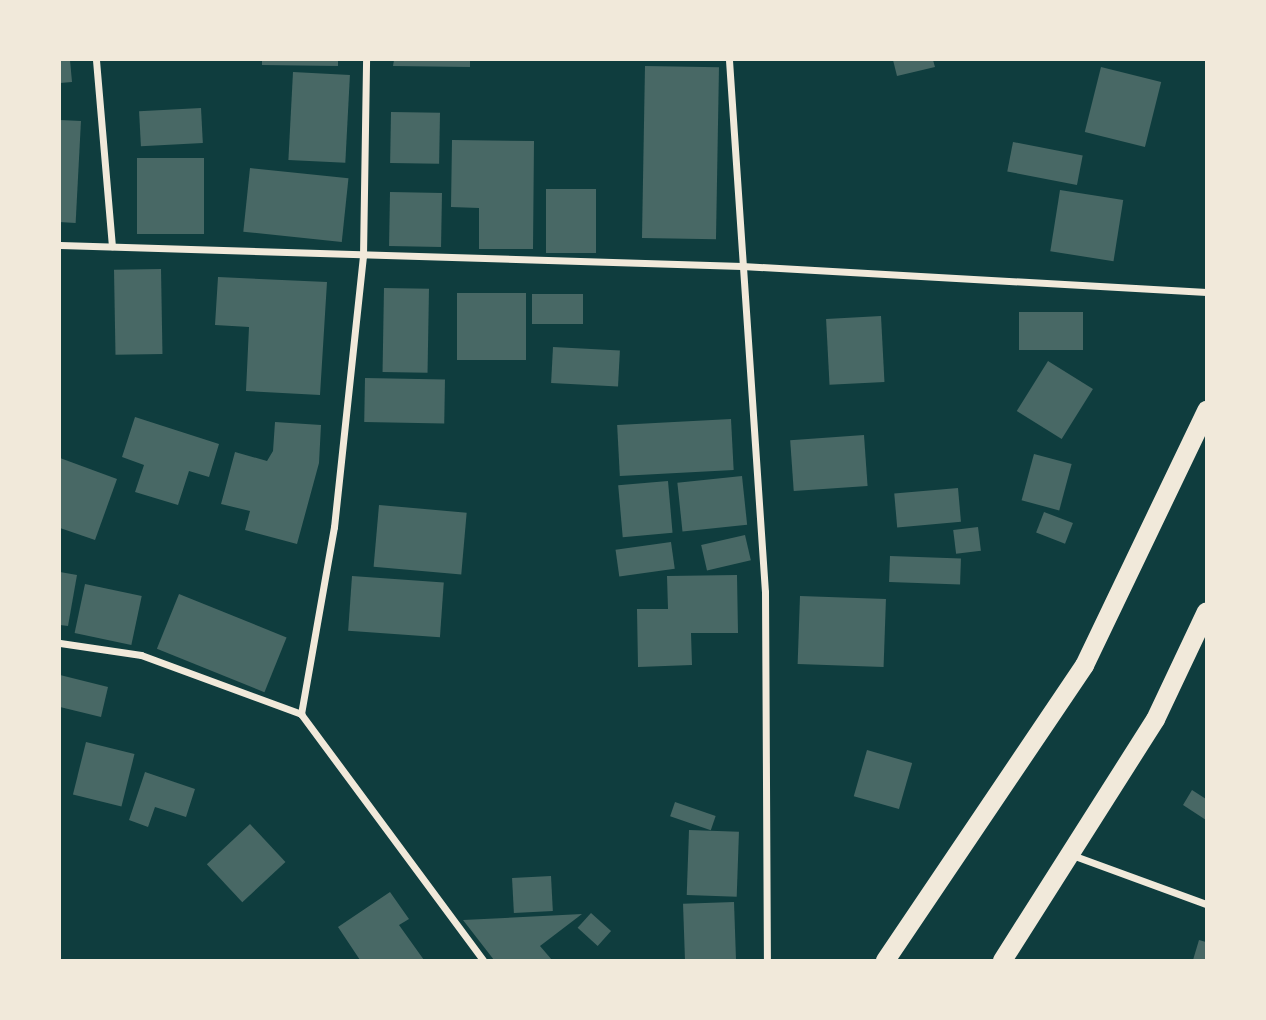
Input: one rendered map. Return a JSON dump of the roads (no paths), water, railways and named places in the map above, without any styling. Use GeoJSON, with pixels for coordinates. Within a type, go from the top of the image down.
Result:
{"type":"FeatureCollection","features":[{"type":"Feature","properties":{"kind":"highway"},"geometry":{"type":"LineString","coordinates":[[885,961],[1084,665],[1206,410]]}},
{"type":"Feature","properties":{"kind":"highway"},"geometry":{"type":"LineString","coordinates":[[1002,961],[1155,719],[1206,611]]}},
{"type":"Feature","properties":{"kind":"street"},"geometry":{"type":"LineString","coordinates":[[96,60],[112,246]]}},
{"type":"Feature","properties":{"kind":"street"},"geometry":{"type":"LineString","coordinates":[[301,714],[334,527],[363,256],[366,60]]}},
{"type":"Feature","properties":{"kind":"street"},"geometry":{"type":"LineString","coordinates":[[729,60],[765,592],[767,961]]}},
{"type":"Feature","properties":{"kind":"street"},"geometry":{"type":"LineString","coordinates":[[60,245],[742,266],[1206,292]]}},
{"type":"Feature","properties":{"kind":"street"},"geometry":{"type":"LineString","coordinates":[[60,643],[141,655],[301,714],[483,961]]}},
{"type":"Feature","properties":{"kind":"street"},"geometry":{"type":"LineString","coordinates":[[1070,855],[1206,904]]}}]}
